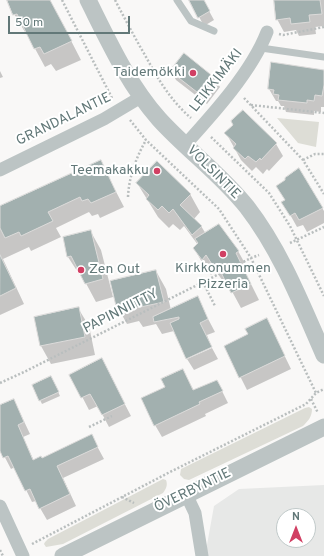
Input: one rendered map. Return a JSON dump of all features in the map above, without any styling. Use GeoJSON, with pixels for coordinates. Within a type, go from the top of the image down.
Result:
{"type":"FeatureCollection","features":[{"type":"Feature","properties":{"kind":"street","name":"VOLSINTIE"},"geometry":{"type":"LineString","coordinates":[[88,0],[121,65],[141,97],[160,120],[222,180],[260,225],[293,287],[324,355]]}},
{"type":"Feature","properties":{"kind":"street","name":"LEIKKIMÄKI"},"geometry":{"type":"LineString","coordinates":[[185,145],[232,88],[261,48],[267,32]]}},
{"type":"Feature","properties":{"kind":"street","name":"GRANDALANTIE"},"geometry":{"type":"LineString","coordinates":[[0,170],[122,110],[141,97]]}},
{"type":"Feature","properties":{"kind":"street","name":"ÖVERBYNTIE"},"geometry":{"type":"LineString","coordinates":[[63,556],[324,427]]}},
{"type":"Feature","properties":{"kind":"street"},"geometry":{"type":"LineString","coordinates":[[186,494],[195,513],[202,556]]}},
{"type":"Feature","properties":{"kind":"street"},"geometry":{"type":"LineString","coordinates":[[0,506],[22,553]]}},
{"type":"Feature","properties":{"kind":"lane"},"geometry":{"type":"LineString","coordinates":[[177,0],[191,21],[214,31]]}},
{"type":"Feature","properties":{"kind":"lane"},"geometry":{"type":"LineString","coordinates":[[261,48],[324,57]]}},
{"type":"Feature","properties":{"kind":"path"},"geometry":{"type":"LineString","coordinates":[[62,0],[111,97],[146,140],[219,209],[251,258],[316,393]]}},
{"type":"Feature","properties":{"kind":"path"},"geometry":{"type":"LineString","coordinates":[[115,0],[162,85],[183,111],[202,126],[229,155],[269,193],[297,240],[324,296]]}},
{"type":"Feature","properties":{"kind":"path"},"geometry":{"type":"LineString","coordinates":[[267,32],[283,35],[324,27]]}},
{"type":"Feature","properties":{"kind":"path"},"geometry":{"type":"LineString","coordinates":[[232,88],[250,104],[303,160],[324,194]]}},
{"type":"Feature","properties":{"kind":"path"},"geometry":{"type":"LineString","coordinates":[[250,104],[324,113]]}},
{"type":"Feature","properties":{"kind":"path"},"geometry":{"type":"LineString","coordinates":[[128,197],[129,184],[135,162],[146,140]]}},
{"type":"Feature","properties":{"kind":"path"},"geometry":{"type":"LineString","coordinates":[[303,160],[315,154],[324,154]]}},
{"type":"Feature","properties":{"kind":"path"},"geometry":{"type":"LineString","coordinates":[[297,240],[324,227]]}},
{"type":"Feature","properties":{"kind":"path","name":"PAPINNIITTY"},"geometry":{"type":"LineString","coordinates":[[0,382],[24,372],[251,258]]}},
{"type":"Feature","properties":{"kind":"path"},"geometry":{"type":"LineString","coordinates":[[203,282],[215,306]]}},
{"type":"Feature","properties":{"kind":"path"},"geometry":{"type":"LineString","coordinates":[[22,553],[170,472],[306,404],[316,393],[324,389]]}},
{"type":"Feature","properties":{"kind":"path"},"geometry":{"type":"LineString","coordinates":[[89,427],[112,416]]}},
{"type":"Feature","properties":{"kind":"path"},"geometry":{"type":"LineString","coordinates":[[0,550],[3,556]]}},
{"type":"Feature","properties":{"kind":"shaded area"},"geometry":{"type":"Polygon","coordinates":[[[277,118],[319,122],[316,147],[298,143],[277,118]]]}},
{"type":"Feature","properties":{"kind":"shaded area"},"geometry":{"type":"Polygon","coordinates":[[[309,407],[312,409],[311,414],[308,421],[303,426],[189,480],[184,479],[180,475],[181,469],[309,407]]]}},
{"type":"Feature","properties":{"kind":"shaded area"},"geometry":{"type":"Polygon","coordinates":[[[163,479],[166,480],[167,484],[163,493],[63,544],[46,547],[44,544],[48,539],[163,479]]]}},
{"type":"Feature","properties":{"kind":"shaded area"},"geometry":{"type":"Polygon","coordinates":[[[324,485],[324,556],[205,556],[214,506],[239,489],[324,485]]]}},
{"type":"Feature","properties":{"kind":"building"},"geometry":{"type":"Polygon","coordinates":[[[7,0],[50,0],[72,41],[44,54],[40,47],[34,49],[17,14],[13,15],[7,0]]]}},
{"type":"Feature","properties":{"kind":"building"},"geometry":{"type":"Polygon","coordinates":[[[189,0],[204,0],[210,11],[198,18],[189,0]]]}},
{"type":"Feature","properties":{"kind":"building"},"geometry":{"type":"Polygon","coordinates":[[[274,0],[320,0],[322,14],[309,15],[310,22],[291,24],[290,18],[276,20],[274,0]]]}},
{"type":"Feature","properties":{"kind":"building"},"geometry":{"type":"Polygon","coordinates":[[[184,53],[215,78],[202,96],[170,71],[184,53]]]}},
{"type":"Feature","properties":{"kind":"building"},"geometry":{"type":"Polygon","coordinates":[[[271,62],[324,70],[322,96],[315,95],[314,101],[307,100],[307,103],[278,100],[279,95],[273,94],[274,90],[268,89],[271,62]]]}},
{"type":"Feature","properties":{"kind":"building"},"geometry":{"type":"Polygon","coordinates":[[[243,110],[277,143],[261,160],[260,158],[256,162],[248,156],[245,159],[233,148],[236,144],[224,133],[233,125],[231,121],[243,110]]]}},
{"type":"Feature","properties":{"kind":"building"},"geometry":{"type":"Polygon","coordinates":[[[101,160],[116,192],[91,203],[88,199],[82,201],[80,197],[48,212],[53,221],[21,236],[19,232],[5,238],[0,228],[0,206],[101,160]]]}},
{"type":"Feature","properties":{"kind":"building"},"geometry":{"type":"Polygon","coordinates":[[[157,161],[191,194],[180,205],[202,226],[192,235],[173,209],[169,213],[162,206],[158,210],[146,199],[149,195],[136,183],[157,161]]]}},
{"type":"Feature","properties":{"kind":"building"},"geometry":{"type":"Polygon","coordinates":[[[299,168],[323,208],[299,220],[295,213],[290,216],[281,202],[285,200],[276,186],[299,168]]]}},
{"type":"Feature","properties":{"kind":"building"},"geometry":{"type":"Polygon","coordinates":[[[219,224],[239,251],[236,253],[251,284],[231,293],[218,266],[215,269],[206,255],[202,260],[193,248],[198,243],[195,239],[219,224]]]}},
{"type":"Feature","properties":{"kind":"building"},"geometry":{"type":"Polygon","coordinates":[[[91,230],[103,279],[85,284],[71,256],[67,257],[63,237],[91,230]]]}},
{"type":"Feature","properties":{"kind":"building"},"geometry":{"type":"Polygon","coordinates":[[[0,255],[16,288],[0,296],[0,255]]]}},
{"type":"Feature","properties":{"kind":"building"},"geometry":{"type":"Polygon","coordinates":[[[156,270],[164,302],[131,309],[130,303],[116,306],[110,281],[156,270]]]}},
{"type":"Feature","properties":{"kind":"building"},"geometry":{"type":"Polygon","coordinates":[[[198,296],[208,319],[200,323],[212,347],[186,359],[170,323],[179,319],[179,317],[154,322],[153,317],[198,296]]]}},
{"type":"Feature","properties":{"kind":"building"},"geometry":{"type":"Polygon","coordinates":[[[79,307],[85,337],[40,346],[34,317],[79,307]]]}},
{"type":"Feature","properties":{"kind":"building"},"geometry":{"type":"Polygon","coordinates":[[[267,318],[285,356],[239,378],[224,346],[248,334],[245,329],[267,318]]]}},
{"type":"Feature","properties":{"kind":"building"},"geometry":{"type":"Polygon","coordinates":[[[102,358],[125,404],[102,415],[90,394],[81,398],[69,375],[102,358]]]}},
{"type":"Feature","properties":{"kind":"building"},"geometry":{"type":"Polygon","coordinates":[[[183,369],[193,390],[217,380],[223,391],[154,426],[141,398],[165,387],[161,379],[183,369]]]}},
{"type":"Feature","properties":{"kind":"building"},"geometry":{"type":"Polygon","coordinates":[[[51,376],[59,392],[39,401],[32,385],[51,376]]]}},
{"type":"Feature","properties":{"kind":"building"},"geometry":{"type":"Polygon","coordinates":[[[14,399],[24,422],[18,425],[33,460],[41,456],[42,458],[92,434],[98,447],[57,466],[70,494],[39,509],[30,489],[25,491],[8,456],[3,458],[0,451],[0,405],[14,399]]]}},
{"type":"Feature","properties":{"kind":"place","name":"Taidemökki"},"geometry":{"type":"Point","coordinates":[193,73]}},
{"type":"Feature","properties":{"kind":"place","name":"Teemakakku"},"geometry":{"type":"Point","coordinates":[157,171]}},
{"type":"Feature","properties":{"kind":"place","name":"Kirkkonummen Pizzeria"},"geometry":{"type":"Point","coordinates":[223,254]}},
{"type":"Feature","properties":{"kind":"place","name":"Zen Out"},"geometry":{"type":"Point","coordinates":[81,270]}}]}
